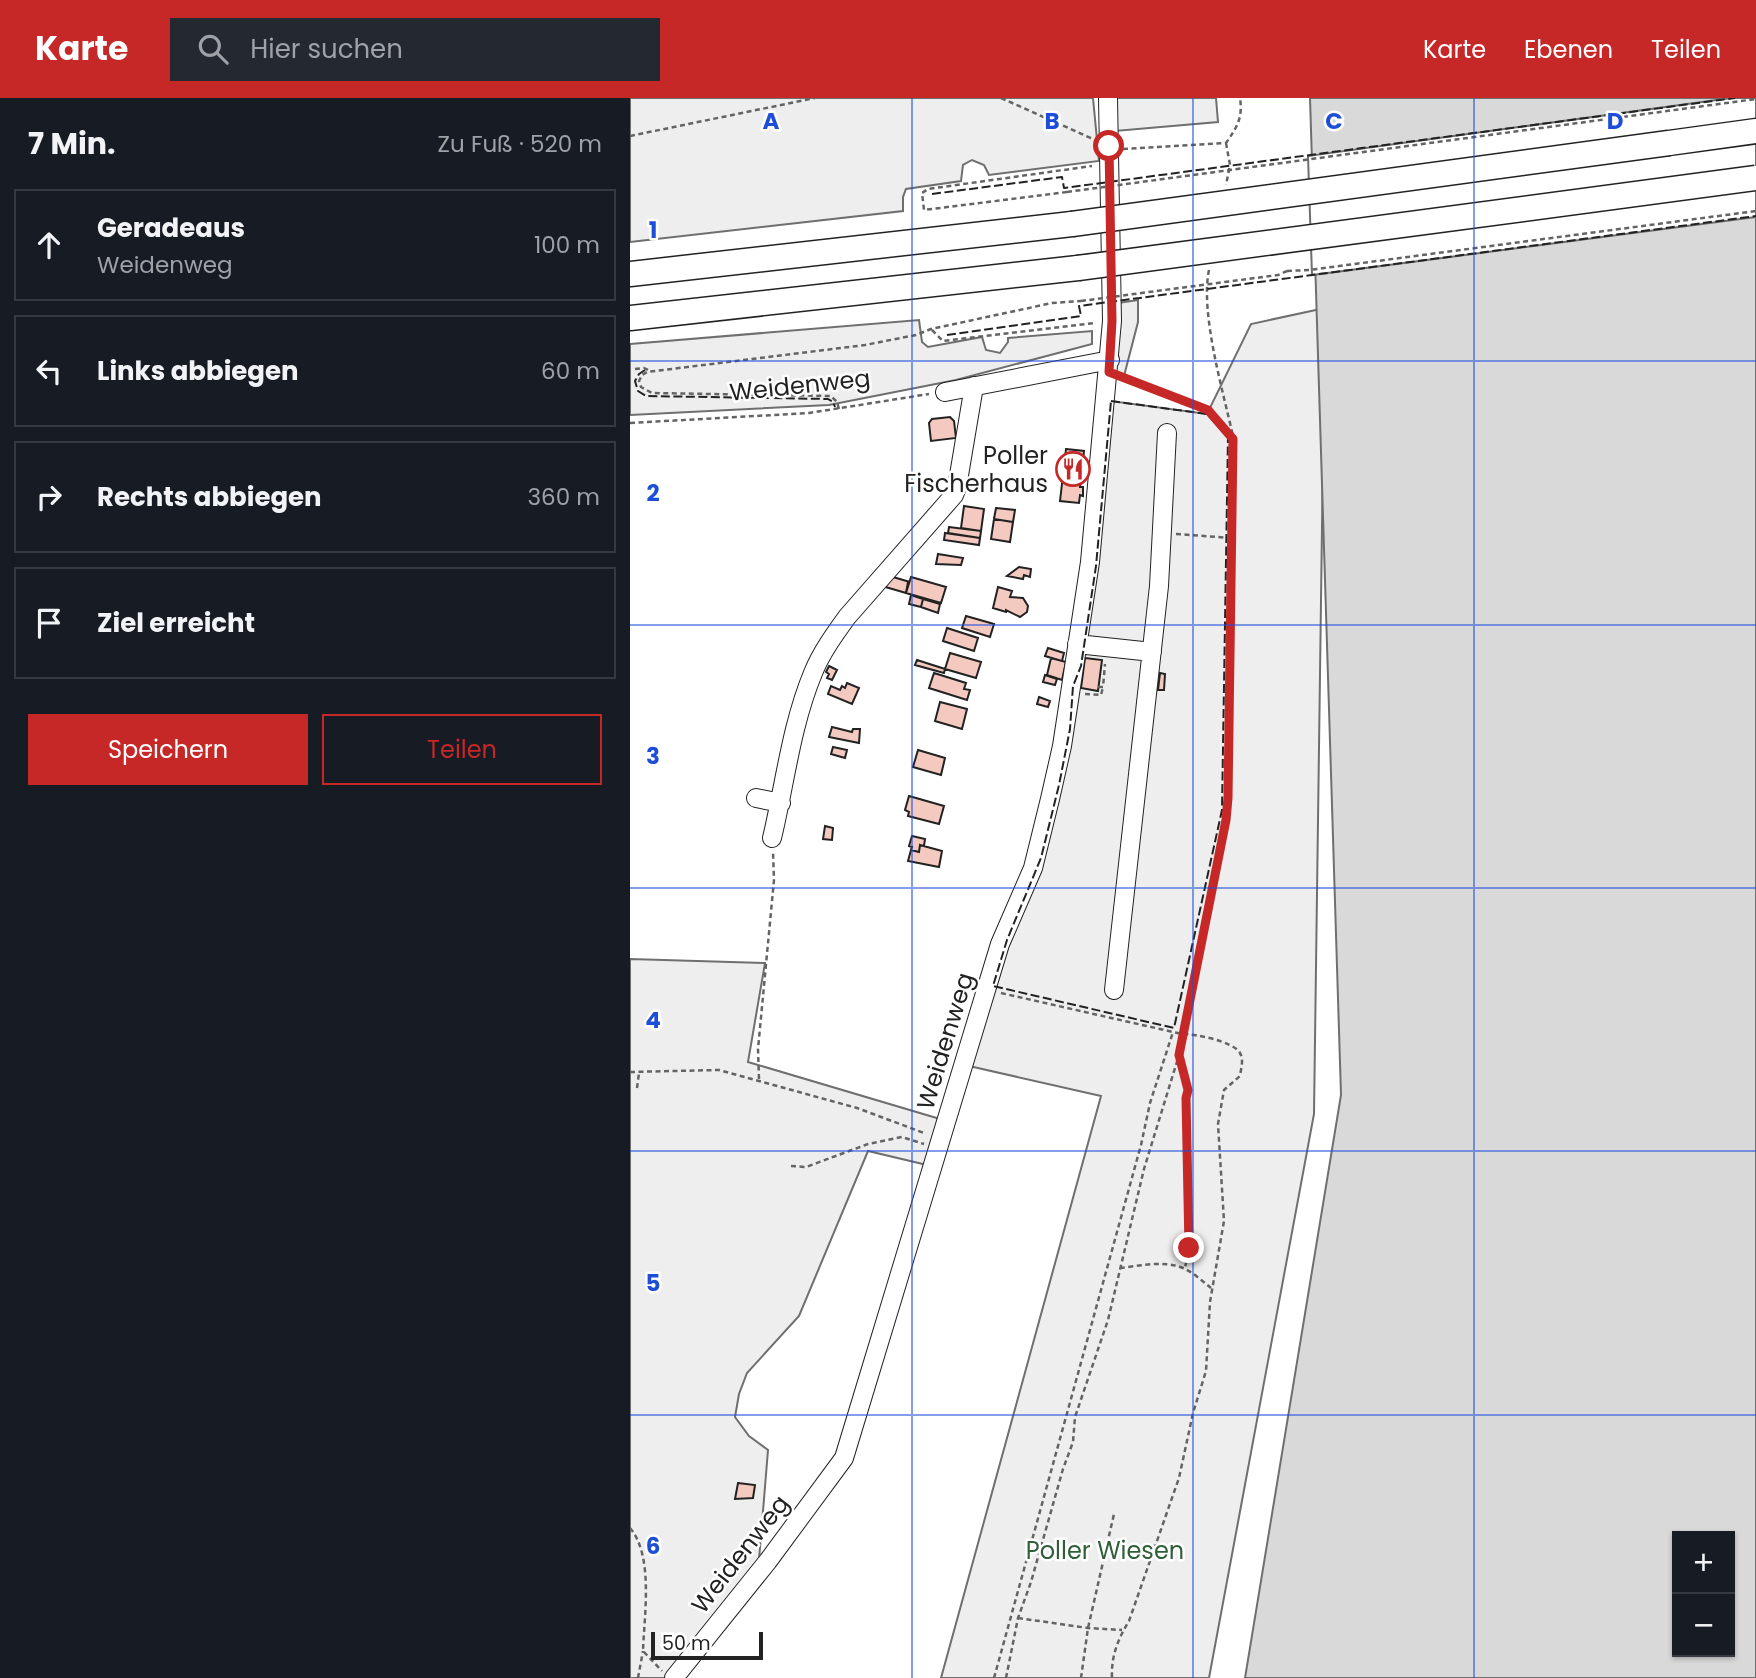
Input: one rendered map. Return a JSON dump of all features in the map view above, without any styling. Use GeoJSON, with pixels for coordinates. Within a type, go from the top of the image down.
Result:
{"type":"FeatureCollection","features":[{"type":"Feature","properties":{"kind":"highway"},"geometry":{"type":"LineString","coordinates":[[630,274],[1072,224],[1756,131]]}},
{"type":"Feature","properties":{"kind":"highway"},"geometry":{"type":"LineString","coordinates":[[630,318],[1078,268],[1756,178]]}},
{"type":"Feature","properties":{"kind":"street","name":"Weidenweg"},"geometry":{"type":"LineString","coordinates":[[670,1676],[768,1561],[844,1458],[1000,944],[1033,868],[1062,746],[1090,562],[1112,321],[1108,98]]}},
{"type":"Feature","properties":{"kind":"street"},"geometry":{"type":"LineString","coordinates":[[945,391],[1109,366]]}},
{"type":"Feature","properties":{"kind":"street"},"geometry":{"type":"LineString","coordinates":[[772,838],[799,711],[813,671],[847,617],[932,516],[954,495],[974,386]]}},
{"type":"Feature","properties":{"kind":"street"},"geometry":{"type":"LineString","coordinates":[[1114,990],[1152,652],[1163,533],[1167,433]]}},
{"type":"Feature","properties":{"kind":"street"},"geometry":{"type":"LineString","coordinates":[[1077,644],[1152,652]]}},
{"type":"Feature","properties":{"kind":"street"},"geometry":{"type":"LineString","coordinates":[[757,798],[780,803]]}},
{"type":"Feature","properties":{"kind":"path"},"geometry":{"type":"LineString","coordinates":[[630,136],[815,98]]}},
{"type":"Feature","properties":{"kind":"path"},"geometry":{"type":"LineString","coordinates":[[1001,98],[1109,153]]}},
{"type":"Feature","properties":{"kind":"path"},"geometry":{"type":"LineString","coordinates":[[1225,190],[1230,165],[1226,143],[1240,122],[1240,98]]}},
{"type":"Feature","properties":{"kind":"path"},"geometry":{"type":"LineString","coordinates":[[1226,143],[1109,153],[928,189],[922,193],[924,210],[1756,99]]}},
{"type":"Feature","properties":{"kind":"path"},"geometry":{"type":"LineString","coordinates":[[839,409],[831,396],[645,391],[639,381],[642,375],[652,372],[864,345],[1052,303],[1756,211]]}},
{"type":"Feature","properties":{"kind":"path"},"geometry":{"type":"LineString","coordinates":[[1006,1678],[1018,1618],[1073,1442],[1075,1417],[1108,1320],[1144,1169],[1179,1055],[1226,820],[1233,439],[1217,365],[1205,289],[1210,264]]}},
{"type":"Feature","properties":{"kind":"path"},"geometry":{"type":"LineString","coordinates":[[931,329],[943,341],[1112,321]]}},
{"type":"Feature","properties":{"kind":"path"},"geometry":{"type":"LineString","coordinates":[[1109,366],[1208,410],[1233,439]]}},
{"type":"Feature","properties":{"kind":"path"},"geometry":{"type":"LineString","coordinates":[[635,369],[644,368],[652,372]]}},
{"type":"Feature","properties":{"kind":"path","name":"Weidenweg"},"geometry":{"type":"LineString","coordinates":[[630,423],[809,413],[945,391]]}},
{"type":"Feature","properties":{"kind":"path"},"geometry":{"type":"LineString","coordinates":[[1163,533],[1232,538]]}},
{"type":"Feature","properties":{"kind":"path"},"geometry":{"type":"LineString","coordinates":[[1094,695],[1101,695],[1100,687],[1108,647]]}},
{"type":"Feature","properties":{"kind":"path"},"geometry":{"type":"LineString","coordinates":[[758,1079],[758,1049],[774,880],[772,838]]}},
{"type":"Feature","properties":{"kind":"path"},"geometry":{"type":"LineString","coordinates":[[987,990],[1182,1034],[1199,1034],[1239,1050],[1242,1057],[1240,1076],[1224,1090],[1218,1124],[1224,1221],[1212,1289],[1206,1371],[1193,1413],[1179,1478],[1129,1621],[1114,1652],[1112,1678]]}},
{"type":"Feature","properties":{"kind":"path"},"geometry":{"type":"LineString","coordinates":[[993,1678],[1141,1145],[1150,1103],[1173,1032]]}},
{"type":"Feature","properties":{"kind":"path"},"geometry":{"type":"LineString","coordinates":[[1179,1055],[1188,1090],[1189,1248],[1185,1268]]}},
{"type":"Feature","properties":{"kind":"path"},"geometry":{"type":"LineString","coordinates":[[630,1072],[719,1070],[758,1079],[857,1108],[939,1144]]}},
{"type":"Feature","properties":{"kind":"path"},"geometry":{"type":"LineString","coordinates":[[637,1088],[639,1073]]}},
{"type":"Feature","properties":{"kind":"path"},"geometry":{"type":"LineString","coordinates":[[791,1166],[806,1167],[868,1144],[902,1137],[939,1144]]}},
{"type":"Feature","properties":{"kind":"path"},"geometry":{"type":"LineString","coordinates":[[1120,1268],[1149,1264],[1185,1268],[1212,1289]]}},
{"type":"Feature","properties":{"kind":"path"},"geometry":{"type":"LineString","coordinates":[[1081,1678],[1088,1628],[1114,1514]]}},
{"type":"Feature","properties":{"kind":"path"},"geometry":{"type":"LineString","coordinates":[[630,1528],[643,1557],[643,1651],[638,1678]]}},
{"type":"Feature","properties":{"kind":"path"},"geometry":{"type":"LineString","coordinates":[[1018,1618],[1124,1630]]}},
{"type":"Feature","properties":{"kind":"path"},"geometry":{"type":"LineString","coordinates":[[643,1651],[670,1676]]}},
{"type":"Feature","properties":{"kind":"green space"},"geometry":{"type":"Polygon","coordinates":[[[630,98],[1093,98],[1099,161],[989,175],[984,165],[972,160],[963,165],[961,181],[906,189],[903,211],[630,242],[630,98]]]}},
{"type":"Feature","properties":{"kind":"green space"},"geometry":{"type":"Polygon","coordinates":[[[1112,98],[1216,98],[1218,122],[1115,131],[1112,98]]]}},
{"type":"Feature","properties":{"kind":"green space","name":"Poller Wiesen"},"geometry":{"type":"Polygon","coordinates":[[[1325,308],[1314,1114],[1209,1678],[941,1678],[1101,1096],[969,1066],[1007,940],[1041,858],[1111,401],[1207,414],[1251,324],[1325,308]]]}},
{"type":"Feature","properties":{"kind":"green space"},"geometry":{"type":"Polygon","coordinates":[[[919,320],[922,342],[928,347],[982,337],[986,350],[1000,353],[1008,338],[1092,331],[1092,344],[956,380],[829,405],[630,415],[630,344],[919,320]]]}},
{"type":"Feature","properties":{"kind":"green space"},"geometry":{"type":"Polygon","coordinates":[[[630,959],[765,963],[748,1062],[940,1119],[927,1165],[868,1151],[799,1316],[747,1373],[739,1394],[735,1417],[749,1436],[768,1450],[759,1560],[674,1678],[630,1678],[630,959]]]}},
{"type":"Feature","properties":{"kind":"shaded area"},"geometry":{"type":"Polygon","coordinates":[[[1310,98],[1756,98],[1756,1678],[1245,1678],[1341,1095],[1310,98]]]}},
{"type":"Feature","properties":{"kind":"shaded area"},"geometry":{"type":"Polygon","coordinates":[[[1138,300],[1138,322],[1124,376],[1115,371],[1118,303],[1138,300]]]}},
{"type":"Feature","properties":{"kind":"pier"},"geometry":{"type":"Polygon","coordinates":[[[1731,98],[1756,98],[1756,217],[1312,275],[1308,156],[1731,98]]]}},
{"type":"Feature","properties":{"kind":"building"},"geometry":{"type":"Polygon","coordinates":[[[950,417],[954,421],[956,438],[931,441],[929,423],[932,419],[950,417]]]}},
{"type":"Feature","properties":{"kind":"building","name":"Poller Fischerhaus"},"geometry":{"type":"Polygon","coordinates":[[[1066,449],[1084,451],[1080,487],[1083,487],[1083,496],[1080,495],[1079,503],[1060,501],[1066,449]]]}},
{"type":"Feature","properties":{"kind":"building"},"geometry":{"type":"Polygon","coordinates":[[[964,506],[984,509],[981,531],[961,528],[964,506]]]}},
{"type":"Feature","properties":{"kind":"building"},"geometry":{"type":"Polygon","coordinates":[[[996,508],[1015,510],[1013,522],[994,519],[996,508]]]}},
{"type":"Feature","properties":{"kind":"building"},"geometry":{"type":"Polygon","coordinates":[[[994,519],[1013,522],[1010,542],[991,539],[994,519]]]}},
{"type":"Feature","properties":{"kind":"building"},"geometry":{"type":"Polygon","coordinates":[[[949,527],[981,531],[980,538],[948,533],[949,527]]]}},
{"type":"Feature","properties":{"kind":"building"},"geometry":{"type":"Polygon","coordinates":[[[945,533],[980,538],[979,545],[944,540],[945,533]]]}},
{"type":"Feature","properties":{"kind":"building"},"geometry":{"type":"Polygon","coordinates":[[[938,554],[963,558],[961,565],[936,564],[938,554]]]}},
{"type":"Feature","properties":{"kind":"building"},"geometry":{"type":"Polygon","coordinates":[[[1019,567],[1031,569],[1030,577],[1024,575],[1023,579],[1007,576],[1019,567]]]}},
{"type":"Feature","properties":{"kind":"building"},"geometry":{"type":"Polygon","coordinates":[[[893,577],[910,582],[906,593],[882,586],[893,577]]]}},
{"type":"Feature","properties":{"kind":"building"},"geometry":{"type":"Polygon","coordinates":[[[911,577],[946,587],[941,603],[906,593],[911,577]]]}},
{"type":"Feature","properties":{"kind":"building"},"geometry":{"type":"Polygon","coordinates":[[[998,587],[1012,591],[1010,597],[1023,598],[1028,606],[1027,612],[1020,617],[1006,610],[993,608],[998,587]]]}},
{"type":"Feature","properties":{"kind":"building"},"geometry":{"type":"Polygon","coordinates":[[[911,595],[923,599],[921,607],[909,604],[911,595]]]}},
{"type":"Feature","properties":{"kind":"building"},"geometry":{"type":"Polygon","coordinates":[[[923,599],[940,604],[938,613],[921,607],[923,599]]]}},
{"type":"Feature","properties":{"kind":"building"},"geometry":{"type":"Polygon","coordinates":[[[966,616],[994,624],[990,637],[962,628],[966,616]]]}},
{"type":"Feature","properties":{"kind":"building"},"geometry":{"type":"Polygon","coordinates":[[[947,628],[978,638],[974,651],[943,641],[947,628]]]}},
{"type":"Feature","properties":{"kind":"building"},"geometry":{"type":"Polygon","coordinates":[[[1048,648],[1064,653],[1062,661],[1045,656],[1048,648]]]}},
{"type":"Feature","properties":{"kind":"building"},"geometry":{"type":"Polygon","coordinates":[[[950,653],[981,662],[976,678],[945,669],[950,653]]]}},
{"type":"Feature","properties":{"kind":"building"},"geometry":{"type":"Polygon","coordinates":[[[1051,658],[1066,662],[1062,680],[1047,675],[1051,658]]]}},
{"type":"Feature","properties":{"kind":"building"},"geometry":{"type":"Polygon","coordinates":[[[1085,658],[1102,660],[1098,691],[1081,688],[1085,658]]]}},
{"type":"Feature","properties":{"kind":"building"},"geometry":{"type":"Polygon","coordinates":[[[917,660],[945,669],[944,673],[915,665],[917,660]]]}},
{"type":"Feature","properties":{"kind":"building"},"geometry":{"type":"Polygon","coordinates":[[[829,666],[837,670],[832,680],[827,678],[829,666]]]}},
{"type":"Feature","properties":{"kind":"building"},"geometry":{"type":"Polygon","coordinates":[[[934,673],[966,683],[964,689],[970,690],[967,700],[929,688],[934,673]]]}},
{"type":"Feature","properties":{"kind":"building"},"geometry":{"type":"Polygon","coordinates":[[[1160,673],[1165,674],[1164,690],[1158,690],[1160,673]]]}},
{"type":"Feature","properties":{"kind":"building"},"geometry":{"type":"Polygon","coordinates":[[[1045,675],[1057,679],[1055,685],[1043,682],[1045,675]]]}},
{"type":"Feature","properties":{"kind":"building"},"geometry":{"type":"Polygon","coordinates":[[[847,683],[859,688],[852,704],[828,694],[831,686],[840,690],[842,686],[845,688],[847,683]]]}},
{"type":"Feature","properties":{"kind":"building"},"geometry":{"type":"Polygon","coordinates":[[[1039,697],[1050,701],[1048,707],[1037,704],[1039,697]]]}},
{"type":"Feature","properties":{"kind":"building"},"geometry":{"type":"Polygon","coordinates":[[[940,702],[967,709],[962,729],[935,721],[940,702]]]}},
{"type":"Feature","properties":{"kind":"building"},"geometry":{"type":"Polygon","coordinates":[[[832,727],[852,732],[853,729],[860,729],[859,743],[829,737],[832,727]]]}},
{"type":"Feature","properties":{"kind":"building"},"geometry":{"type":"Polygon","coordinates":[[[833,747],[847,750],[845,758],[831,754],[833,747]]]}},
{"type":"Feature","properties":{"kind":"building"},"geometry":{"type":"Polygon","coordinates":[[[918,750],[945,758],[941,775],[913,767],[918,750]]]}},
{"type":"Feature","properties":{"kind":"building"},"geometry":{"type":"Polygon","coordinates":[[[909,796],[944,806],[939,824],[908,816],[909,812],[905,810],[909,796]]]}},
{"type":"Feature","properties":{"kind":"building"},"geometry":{"type":"Polygon","coordinates":[[[825,826],[833,828],[832,840],[823,839],[825,826]]]}},
{"type":"Feature","properties":{"kind":"building"},"geometry":{"type":"Polygon","coordinates":[[[912,836],[925,839],[919,852],[911,850],[912,847],[909,846],[912,836]]]}},
{"type":"Feature","properties":{"kind":"building"},"geometry":{"type":"Polygon","coordinates":[[[920,845],[942,851],[939,867],[908,861],[911,850],[919,852],[920,845]]]}},
{"type":"Feature","properties":{"kind":"building"},"geometry":{"type":"Polygon","coordinates":[[[738,1483],[755,1485],[753,1498],[735,1499],[738,1483]]]}},
{"type":"Feature","properties":{"kind":"fence"},"geometry":{"type":"LineString","coordinates":[[932,194],[1062,177],[1064,188],[1735,98]]}},
{"type":"Feature","properties":{"kind":"fence"},"geometry":{"type":"LineString","coordinates":[[947,335],[1081,316],[1079,306],[1756,216]]}},
{"type":"Feature","properties":{"kind":"fence"},"geometry":{"type":"LineString","coordinates":[[645,370],[635,381],[638,391],[646,396],[828,399],[835,407]]}},
{"type":"Feature","properties":{"kind":"fence"},"geometry":{"type":"LineString","coordinates":[[1111,401],[1207,414],[1228,437],[1222,810],[1174,1028],[993,986],[1007,940],[1041,858],[1059,785],[1070,729],[1073,686],[1081,666],[1096,566],[1111,401]]}},
{"type":"Feature","properties":{"kind":"place","name":"Poller Fischerhaus"},"geometry":{"type":"Point","coordinates":[1073,469]}},
{"type":"Feature","properties":{"kind":"route"},"geometry":{"type":"LineString","coordinates":[[1109,146],[1112,321],[1109,372],[1208,410],[1233,439],[1228,798],[1226,820],[1179,1055],[1188,1090],[1189,1248]]}}]}
